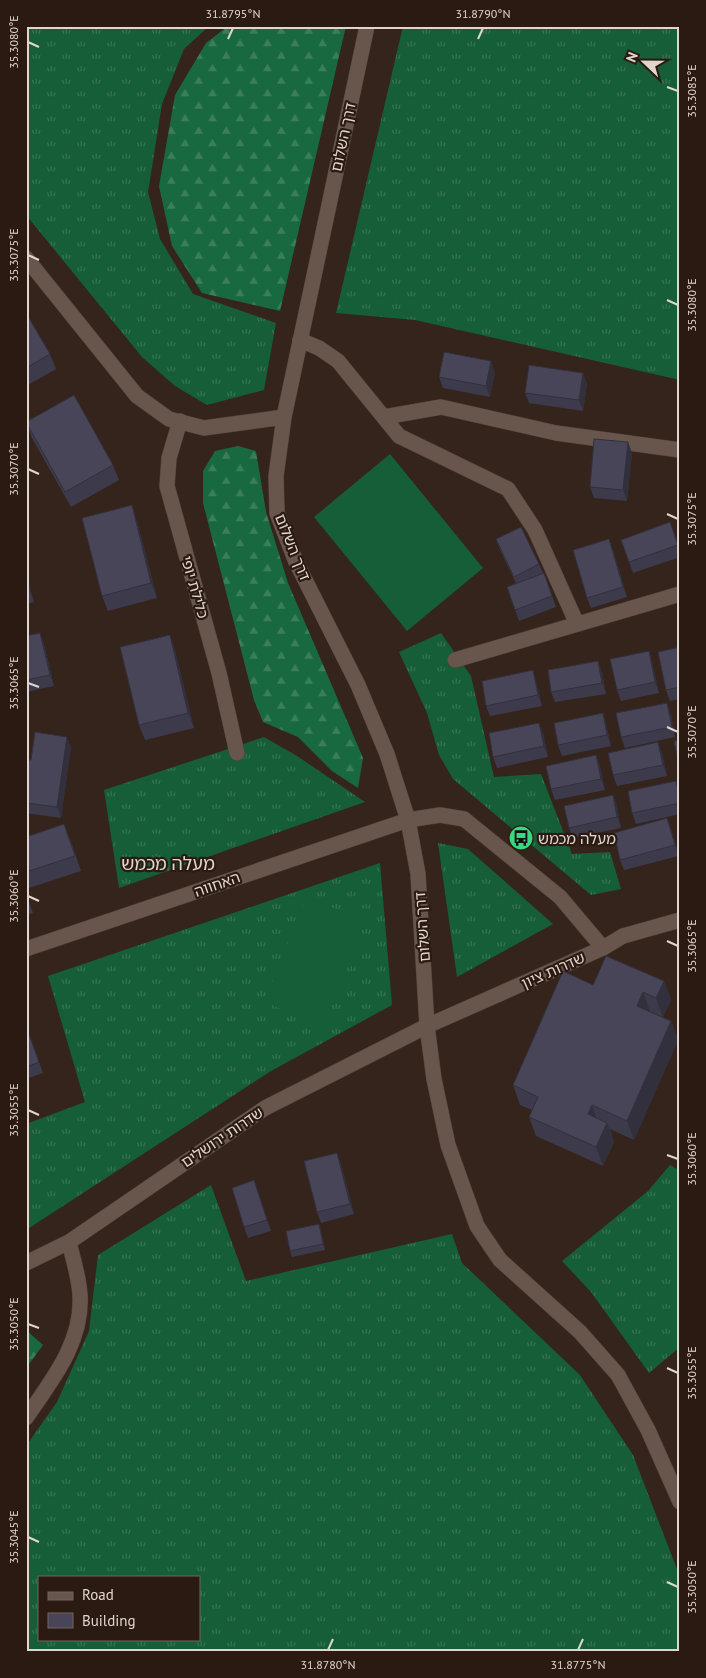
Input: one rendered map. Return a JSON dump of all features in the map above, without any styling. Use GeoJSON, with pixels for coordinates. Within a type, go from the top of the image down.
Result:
{"type":"FeatureCollection","features":[{"type":"Feature","properties":{"kind":"street","name":"דרך השלום"},"geometry":{"type":"LineString","coordinates":[[367,26],[284,417],[276,476],[277,513],[296,562],[358,685],[387,754],[408,820],[418,874],[427,1026],[434,1079],[448,1145],[477,1226],[500,1260],[580,1332],[618,1374],[648,1430],[680,1502]]}},
{"type":"Feature","properties":{"kind":"street"},"geometry":{"type":"LineString","coordinates":[[26,258],[137,396],[169,419],[204,428],[284,417]]}},
{"type":"Feature","properties":{"kind":"street"},"geometry":{"type":"LineString","coordinates":[[300,340],[319,348],[338,361],[399,436],[508,489],[535,530],[578,624]]}},
{"type":"Feature","properties":{"kind":"street"},"geometry":{"type":"LineString","coordinates":[[384,417],[441,407],[556,433],[680,450]]}},
{"type":"Feature","properties":{"kind":"street","name":"כלילת יופי"},"geometry":{"type":"LineString","coordinates":[[180,421],[169,458],[167,486],[219,673],[237,753]]}},
{"type":"Feature","properties":{"kind":"street"},"geometry":{"type":"LineString","coordinates":[[455,660],[680,594]]}},
{"type":"Feature","properties":{"kind":"street","name":"האחווה"},"geometry":{"type":"LineString","coordinates":[[26,949],[408,820],[440,814],[464,819],[560,897],[603,948]]}},
{"type":"Feature","properties":{"kind":"street","name":"שדרות ציון"},"geometry":{"type":"LineString","coordinates":[[427,1026],[603,948],[623,936],[680,920]]}},
{"type":"Feature","properties":{"kind":"street","name":"שדרות ירושלים"},"geometry":{"type":"LineString","coordinates":[[26,1263],[69,1242],[265,1108],[427,1026]]}},
{"type":"Feature","properties":{"kind":"street"},"geometry":{"type":"LineString","coordinates":[[26,1418],[65,1360],[78,1326],[80,1294],[69,1242]]}},
{"type":"Feature","properties":{"kind":"green space"},"geometry":{"type":"Polygon","coordinates":[[[26,26],[209,26],[184,49],[162,104],[148,192],[160,239],[193,294],[276,323],[264,390],[207,405],[175,386],[142,357],[26,215],[26,26]]]}},
{"type":"Feature","properties":{"kind":"green space"},"geometry":{"type":"Polygon","coordinates":[[[228,26],[346,26],[280,311],[202,293],[172,246],[159,186],[175,95],[206,43],[228,26]]]}},
{"type":"Feature","properties":{"kind":"green space"},"geometry":{"type":"Polygon","coordinates":[[[403,26],[680,26],[680,380],[415,320],[336,313],[403,26]]]}},
{"type":"Feature","properties":{"kind":"green space"},"geometry":{"type":"Polygon","coordinates":[[[238,446],[256,451],[266,512],[288,583],[363,758],[358,788],[332,771],[298,737],[263,722],[254,700],[203,503],[203,471],[215,451],[238,446]]]}},
{"type":"Feature","properties":{"kind":"green space"},"geometry":{"type":"Polygon","coordinates":[[[390,454],[483,568],[407,631],[314,517],[390,454]]]}},
{"type":"Feature","properties":{"kind":"green space"},"geometry":{"type":"Polygon","coordinates":[[[441,633],[471,676],[494,777],[541,774],[572,854],[610,852],[621,889],[591,895],[453,779],[439,755],[427,713],[399,652],[441,633]]]}},
{"type":"Feature","properties":{"kind":"green space"},"geometry":{"type":"Polygon","coordinates":[[[264,737],[297,756],[365,802],[119,888],[104,790],[264,737]]]}},
{"type":"Feature","properties":{"kind":"green space"},"geometry":{"type":"Polygon","coordinates":[[[438,843],[468,849],[553,924],[457,977],[438,843]]]}},
{"type":"Feature","properties":{"kind":"green space"},"geometry":{"type":"Polygon","coordinates":[[[380,863],[392,1005],[271,1071],[26,1230],[26,1124],[85,1102],[48,976],[380,863]]]}},
{"type":"Feature","properties":{"kind":"green space"},"geometry":{"type":"Polygon","coordinates":[[[306,897],[365,921],[323,1026],[264,1002],[306,897]]]}},
{"type":"Feature","properties":{"kind":"green space"},"geometry":{"type":"Polygon","coordinates":[[[670,1165],[680,1171],[680,1347],[649,1373],[591,1292],[562,1261],[648,1191],[670,1165]]]}},
{"type":"Feature","properties":{"kind":"green space"},"geometry":{"type":"Polygon","coordinates":[[[211,1185],[246,1281],[452,1234],[462,1263],[580,1375],[633,1455],[680,1577],[680,1652],[26,1652],[26,1446],[57,1402],[89,1331],[98,1255],[211,1185]]]}},
{"type":"Feature","properties":{"kind":"green space"},"geometry":{"type":"Polygon","coordinates":[[[26,1330],[43,1345],[26,1368],[26,1330]]]}},
{"type":"Feature","properties":{"kind":"building"},"geometry":{"type":"Polygon","coordinates":[[[26,313],[50,354],[26,368],[26,313]]]}},
{"type":"Feature","properties":{"kind":"building"},"geometry":{"type":"Polygon","coordinates":[[[444,352],[491,361],[486,386],[439,377],[444,352]]]}},
{"type":"Feature","properties":{"kind":"building"},"geometry":{"type":"Polygon","coordinates":[[[529,365],[583,373],[579,400],[525,393],[529,365]]]}},
{"type":"Feature","properties":{"kind":"building"},"geometry":{"type":"Polygon","coordinates":[[[74,395],[113,465],[65,492],[26,422],[74,395]]]}},
{"type":"Feature","properties":{"kind":"building"},"geometry":{"type":"Polygon","coordinates":[[[594,439],[628,442],[623,490],[590,487],[594,439]]]}},
{"type":"Feature","properties":{"kind":"building"},"geometry":{"type":"Polygon","coordinates":[[[132,505],[151,583],[102,596],[82,518],[132,505]]]}},
{"type":"Feature","properties":{"kind":"building"},"geometry":{"type":"Polygon","coordinates":[[[670,522],[678,545],[629,562],[621,540],[670,522]]]}},
{"type":"Feature","properties":{"kind":"building"},"geometry":{"type":"Polygon","coordinates":[[[521,527],[539,564],[514,577],[496,539],[521,527]]]}},
{"type":"Feature","properties":{"kind":"building"},"geometry":{"type":"Polygon","coordinates":[[[609,539],[623,587],[587,598],[573,550],[609,539]]]}},
{"type":"Feature","properties":{"kind":"building"},"geometry":{"type":"Polygon","coordinates":[[[544,573],[552,596],[515,610],[507,587],[544,573]]]}},
{"type":"Feature","properties":{"kind":"building"},"geometry":{"type":"Polygon","coordinates":[[[26,578],[30,592],[26,592],[26,578]]]}},
{"type":"Feature","properties":{"kind":"building"},"geometry":{"type":"Polygon","coordinates":[[[40,633],[50,675],[26,680],[26,636],[40,633]]]}},
{"type":"Feature","properties":{"kind":"building"},"geometry":{"type":"Polygon","coordinates":[[[170,635],[188,713],[139,725],[120,647],[170,635]]]}},
{"type":"Feature","properties":{"kind":"building"},"geometry":{"type":"Polygon","coordinates":[[[680,647],[680,687],[666,690],[658,652],[680,647]]]}},
{"type":"Feature","properties":{"kind":"building"},"geometry":{"type":"Polygon","coordinates":[[[649,651],[655,682],[617,690],[610,659],[649,651]]]}},
{"type":"Feature","properties":{"kind":"building"},"geometry":{"type":"Polygon","coordinates":[[[598,661],[602,683],[551,692],[548,670],[598,661]]]}},
{"type":"Feature","properties":{"kind":"building"},"geometry":{"type":"Polygon","coordinates":[[[533,670],[538,695],[486,706],[482,681],[533,670]]]}},
{"type":"Feature","properties":{"kind":"building"},"geometry":{"type":"Polygon","coordinates":[[[667,703],[672,727],[621,737],[616,713],[667,703]]]}},
{"type":"Feature","properties":{"kind":"building"},"geometry":{"type":"Polygon","coordinates":[[[603,713],[607,735],[558,745],[554,723],[603,713]]]}},
{"type":"Feature","properties":{"kind":"building"},"geometry":{"type":"Polygon","coordinates":[[[539,723],[544,746],[493,757],[489,733],[539,723]]]}},
{"type":"Feature","properties":{"kind":"building"},"geometry":{"type":"Polygon","coordinates":[[[35,732],[67,737],[57,807],[26,803],[26,760],[31,760],[35,732]]]}},
{"type":"Feature","properties":{"kind":"building"},"geometry":{"type":"Polygon","coordinates":[[[680,740],[680,765],[679,765],[674,741],[680,740]]]}},
{"type":"Feature","properties":{"kind":"building"},"geometry":{"type":"Polygon","coordinates":[[[658,742],[663,765],[613,775],[608,753],[658,742]]]}},
{"type":"Feature","properties":{"kind":"building"},"geometry":{"type":"Polygon","coordinates":[[[596,755],[601,779],[551,789],[546,766],[596,755]]]}},
{"type":"Feature","properties":{"kind":"building"},"geometry":{"type":"Polygon","coordinates":[[[676,781],[680,803],[632,813],[628,791],[676,781]]]}},
{"type":"Feature","properties":{"kind":"building"},"geometry":{"type":"Polygon","coordinates":[[[613,795],[617,817],[569,828],[564,806],[613,795]]]}},
{"type":"Feature","properties":{"kind":"building"},"geometry":{"type":"Polygon","coordinates":[[[667,818],[675,845],[620,860],[614,833],[667,818]]]}},
{"type":"Feature","properties":{"kind":"building"},"geometry":{"type":"Polygon","coordinates":[[[64,824],[75,856],[26,872],[26,827],[29,836],[64,824]]]}},
{"type":"Feature","properties":{"kind":"building"},"geometry":{"type":"Polygon","coordinates":[[[606,956],[664,981],[656,998],[643,992],[637,1006],[671,1021],[627,1121],[592,1105],[588,1114],[607,1123],[596,1147],[529,1117],[538,1097],[513,1085],[563,971],[593,985],[606,956]]]}},
{"type":"Feature","properties":{"kind":"building"},"geometry":{"type":"Polygon","coordinates":[[[26,1026],[39,1062],[26,1067],[26,1026]]]}},
{"type":"Feature","properties":{"kind":"building"},"geometry":{"type":"Polygon","coordinates":[[[337,1153],[350,1204],[317,1212],[304,1161],[337,1153]]]}},
{"type":"Feature","properties":{"kind":"building"},"geometry":{"type":"Polygon","coordinates":[[[254,1180],[267,1220],[244,1227],[232,1188],[254,1180]]]}},
{"type":"Feature","properties":{"kind":"building"},"geometry":{"type":"Polygon","coordinates":[[[319,1224],[323,1244],[290,1251],[286,1231],[319,1224]]]}},
{"type":"Feature","properties":{"kind":"place","name":"מעלה מכמש"},"geometry":{"type":"Point","coordinates":[521,838]}},
{"type":"Feature","properties":{"kind":"district","name":"מעלה מכמש"},"geometry":{"type":"Point","coordinates":[168,863]}}]}
